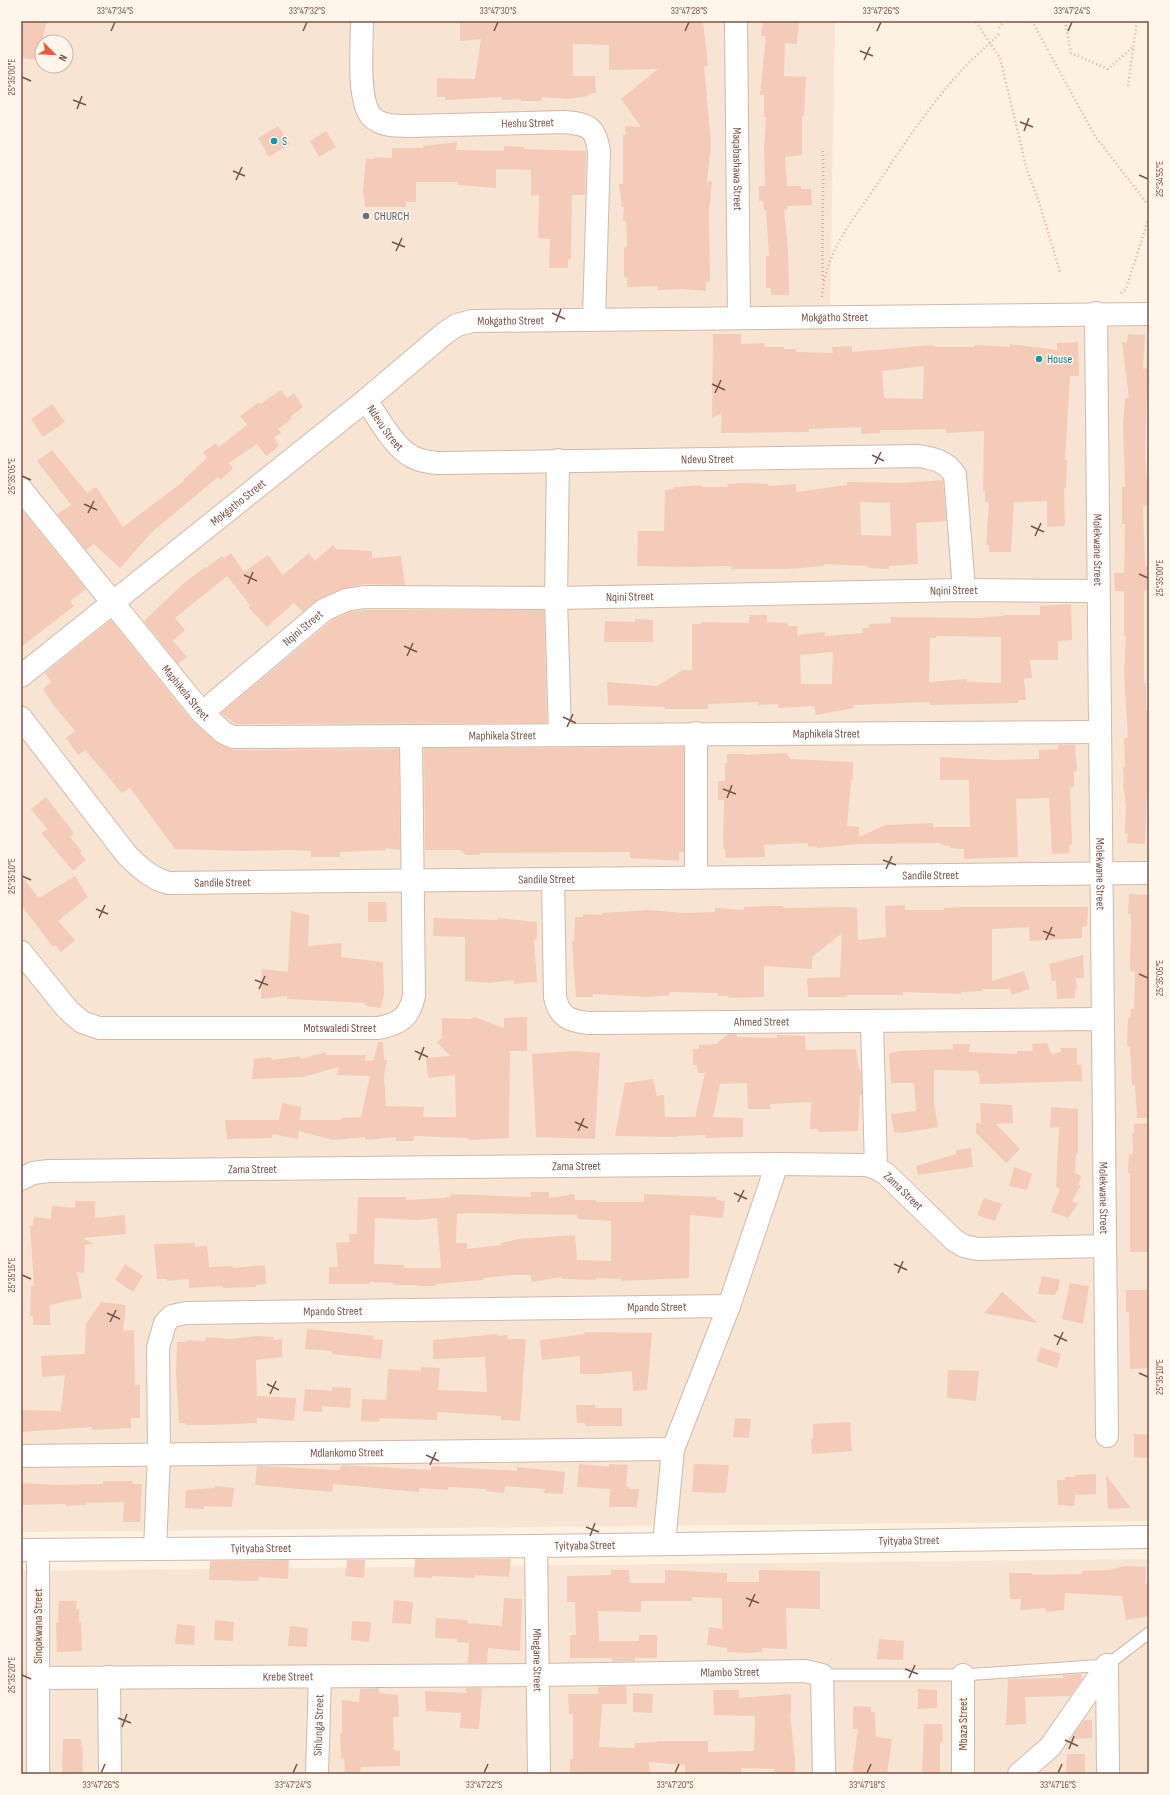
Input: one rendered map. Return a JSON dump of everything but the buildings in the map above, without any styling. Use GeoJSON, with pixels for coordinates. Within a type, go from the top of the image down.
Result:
{"type":"FeatureCollection","features":[{"type":"Feature","properties":{"kind":"street","name":"Heshu Street"},"geometry":{"type":"LineString","coordinates":[[362,21],[364,102],[372,117],[380,122],[393,126],[409,126],[564,122],[587,126],[595,133],[599,152],[594,318]]}},
{"type":"Feature","properties":{"kind":"street","name":"Maqabashawa Street"},"geometry":{"type":"LineString","coordinates":[[736,21],[739,318]]}},
{"type":"Feature","properties":{"kind":"street","name":"Mokgatho Street"},"geometry":{"type":"LineString","coordinates":[[21,676],[366,400],[445,333],[457,326],[472,321],[594,318],[739,318],[1096,313],[1149,314]]}},
{"type":"Feature","properties":{"kind":"street","name":"Molekwane Street"},"geometry":{"type":"LineString","coordinates":[[1096,313],[1102,872],[1100,1019],[1107,1436]]}},
{"type":"Feature","properties":{"kind":"street","name":"Ndevu Street"},"geometry":{"type":"LineString","coordinates":[[366,400],[400,447],[410,456],[423,461],[438,463],[558,460],[919,456],[938,460],[949,466],[956,475],[964,590]]}},
{"type":"Feature","properties":{"kind":"street"},"geometry":{"type":"LineString","coordinates":[[558,460],[556,598],[560,734]]}},
{"type":"Feature","properties":{"kind":"street","name":"Maphikela Street"},"geometry":{"type":"LineString","coordinates":[[21,489],[202,713],[224,733],[237,738],[696,733],[1100,732]]}},
{"type":"Feature","properties":{"kind":"street","name":"Nqini Street"},"geometry":{"type":"LineString","coordinates":[[202,713],[324,610],[346,600],[364,597],[556,598],[964,590],[1098,591]]}},
{"type":"Feature","properties":{"kind":"street","name":"Sandile Street"},"geometry":{"type":"LineString","coordinates":[[21,718],[127,855],[142,870],[156,880],[168,884],[1149,872]]}},
{"type":"Feature","properties":{"kind":"street"},"geometry":{"type":"LineString","coordinates":[[696,733],[696,878]]}},
{"type":"Feature","properties":{"kind":"street","name":"Motswaledi Street"},"geometry":{"type":"LineString","coordinates":[[21,952],[68,1010],[82,1022],[99,1028],[378,1028],[391,1026],[406,1015],[412,1006],[414,995],[411,736]]}},
{"type":"Feature","properties":{"kind":"street","name":"Ahmed Street"},"geometry":{"type":"LineString","coordinates":[[553,880],[555,997],[558,1009],[564,1016],[575,1021],[588,1023],[1100,1019]]}},
{"type":"Feature","properties":{"kind":"street"},"geometry":{"type":"LineString","coordinates":[[872,1021],[876,1168]]}},
{"type":"Feature","properties":{"kind":"street"},"geometry":{"type":"LineString","coordinates":[[664,1544],[673,1449],[729,1306],[777,1164]]}},
{"type":"Feature","properties":{"kind":"street","name":"Zama Street"},"geometry":{"type":"LineString","coordinates":[[22,1174],[50,1171],[777,1164],[866,1165],[876,1168],[886,1174],[954,1240],[964,1246],[982,1249],[1104,1246]]}},
{"type":"Feature","properties":{"kind":"street","name":"Mpando Street"},"geometry":{"type":"LineString","coordinates":[[155,1549],[160,1454],[158,1348],[165,1323],[172,1316],[186,1313],[729,1306]]}},
{"type":"Feature","properties":{"kind":"street","name":"Mdlankomo Street"},"geometry":{"type":"LineString","coordinates":[[21,1456],[673,1449]]}},
{"type":"Feature","properties":{"kind":"street","name":"Tyityaba Street"},"geometry":{"type":"LineString","coordinates":[[29,1550],[536,1546],[1149,1537]]}},
{"type":"Feature","properties":{"kind":"street","name":"Mhegane Street"},"geometry":{"type":"LineString","coordinates":[[536,1546],[539,1774]]}},
{"type":"Feature","properties":{"kind":"street","name":"Sinqokwana Street"},"geometry":{"type":"LineString","coordinates":[[29,1550],[38,1678],[38,1774]]}},
{"type":"Feature","properties":{"kind":"street"},"geometry":{"type":"LineString","coordinates":[[1019,1774],[1050,1747],[1107,1665]]}},
{"type":"Feature","properties":{"kind":"street"},"geometry":{"type":"LineString","coordinates":[[1107,1665],[1108,1774]]}},
{"type":"Feature","properties":{"kind":"street","name":"Mlambo Street"},"geometry":{"type":"LineString","coordinates":[[538,1675],[793,1671],[822,1675]]}},
{"type":"Feature","properties":{"kind":"street","name":"Krebe Street"},"geometry":{"type":"LineString","coordinates":[[38,1678],[538,1675]]}},
{"type":"Feature","properties":{"kind":"street"},"geometry":{"type":"LineString","coordinates":[[822,1675],[824,1774]]}},
{"type":"Feature","properties":{"kind":"street","name":"Mbaza Street"},"geometry":{"type":"LineString","coordinates":[[963,1675],[963,1774]]}},
{"type":"Feature","properties":{"kind":"street","name":"Sihlunga Street"},"geometry":{"type":"LineString","coordinates":[[317,1774],[320,1676]]}},
{"type":"Feature","properties":{"kind":"street"},"geometry":{"type":"LineString","coordinates":[[108,1677],[110,1774]]}},
{"type":"Feature","properties":{"kind":"lane"},"geometry":{"type":"LineString","coordinates":[[822,1675],[963,1675],[1107,1665],[1149,1633]]}},
{"type":"Feature","properties":{"kind":"path"},"geometry":{"type":"LineString","coordinates":[[999,28],[1004,21]]}},
{"type":"Feature","properties":{"kind":"path"},"geometry":{"type":"LineString","coordinates":[[1032,21],[1048,50]]}},
{"type":"Feature","properties":{"kind":"path"},"geometry":{"type":"LineString","coordinates":[[1065,21],[1071,54],[1108,69],[1134,46]]}},
{"type":"Feature","properties":{"kind":"path"},"geometry":{"type":"LineString","coordinates":[[1128,86],[1137,21]]}},
{"type":"Feature","properties":{"kind":"path"},"geometry":{"type":"LineString","coordinates":[[976,22],[1000,58],[1027,170],[1039,202],[1060,272]]}},
{"type":"Feature","properties":{"kind":"path"},"geometry":{"type":"LineString","coordinates":[[823,284],[840,238],[894,158],[946,88],[1000,33]]}},
{"type":"Feature","properties":{"kind":"path"},"geometry":{"type":"LineString","coordinates":[[1050,54],[1095,136],[1149,206]]}},
{"type":"Feature","properties":{"kind":"path"},"geometry":{"type":"LineString","coordinates":[[820,316],[823,284],[821,242],[824,182],[823,151]]}},
{"type":"Feature","properties":{"kind":"path"},"geometry":{"type":"LineString","coordinates":[[1120,294],[1126,289],[1149,217]]}},
{"type":"Feature","properties":{"kind":"shaded area"},"geometry":{"type":"Polygon","coordinates":[[[21,21],[835,21],[830,316],[1149,314],[1149,1521],[21,1532],[21,21]]]}},
{"type":"Feature","properties":{"kind":"shaded area"},"geometry":{"type":"Polygon","coordinates":[[[1149,1559],[1149,1774],[21,1774],[21,1571],[1149,1559]]]}},
{"type":"Feature","properties":{"kind":"place","name":"S"},"geometry":{"type":"Point","coordinates":[274,141]}},
{"type":"Feature","properties":{"kind":"place","name":"CHURCH"},"geometry":{"type":"Point","coordinates":[366,216]}},
{"type":"Feature","properties":{"kind":"place","name":"House"},"geometry":{"type":"Point","coordinates":[1039,359]}}]}
